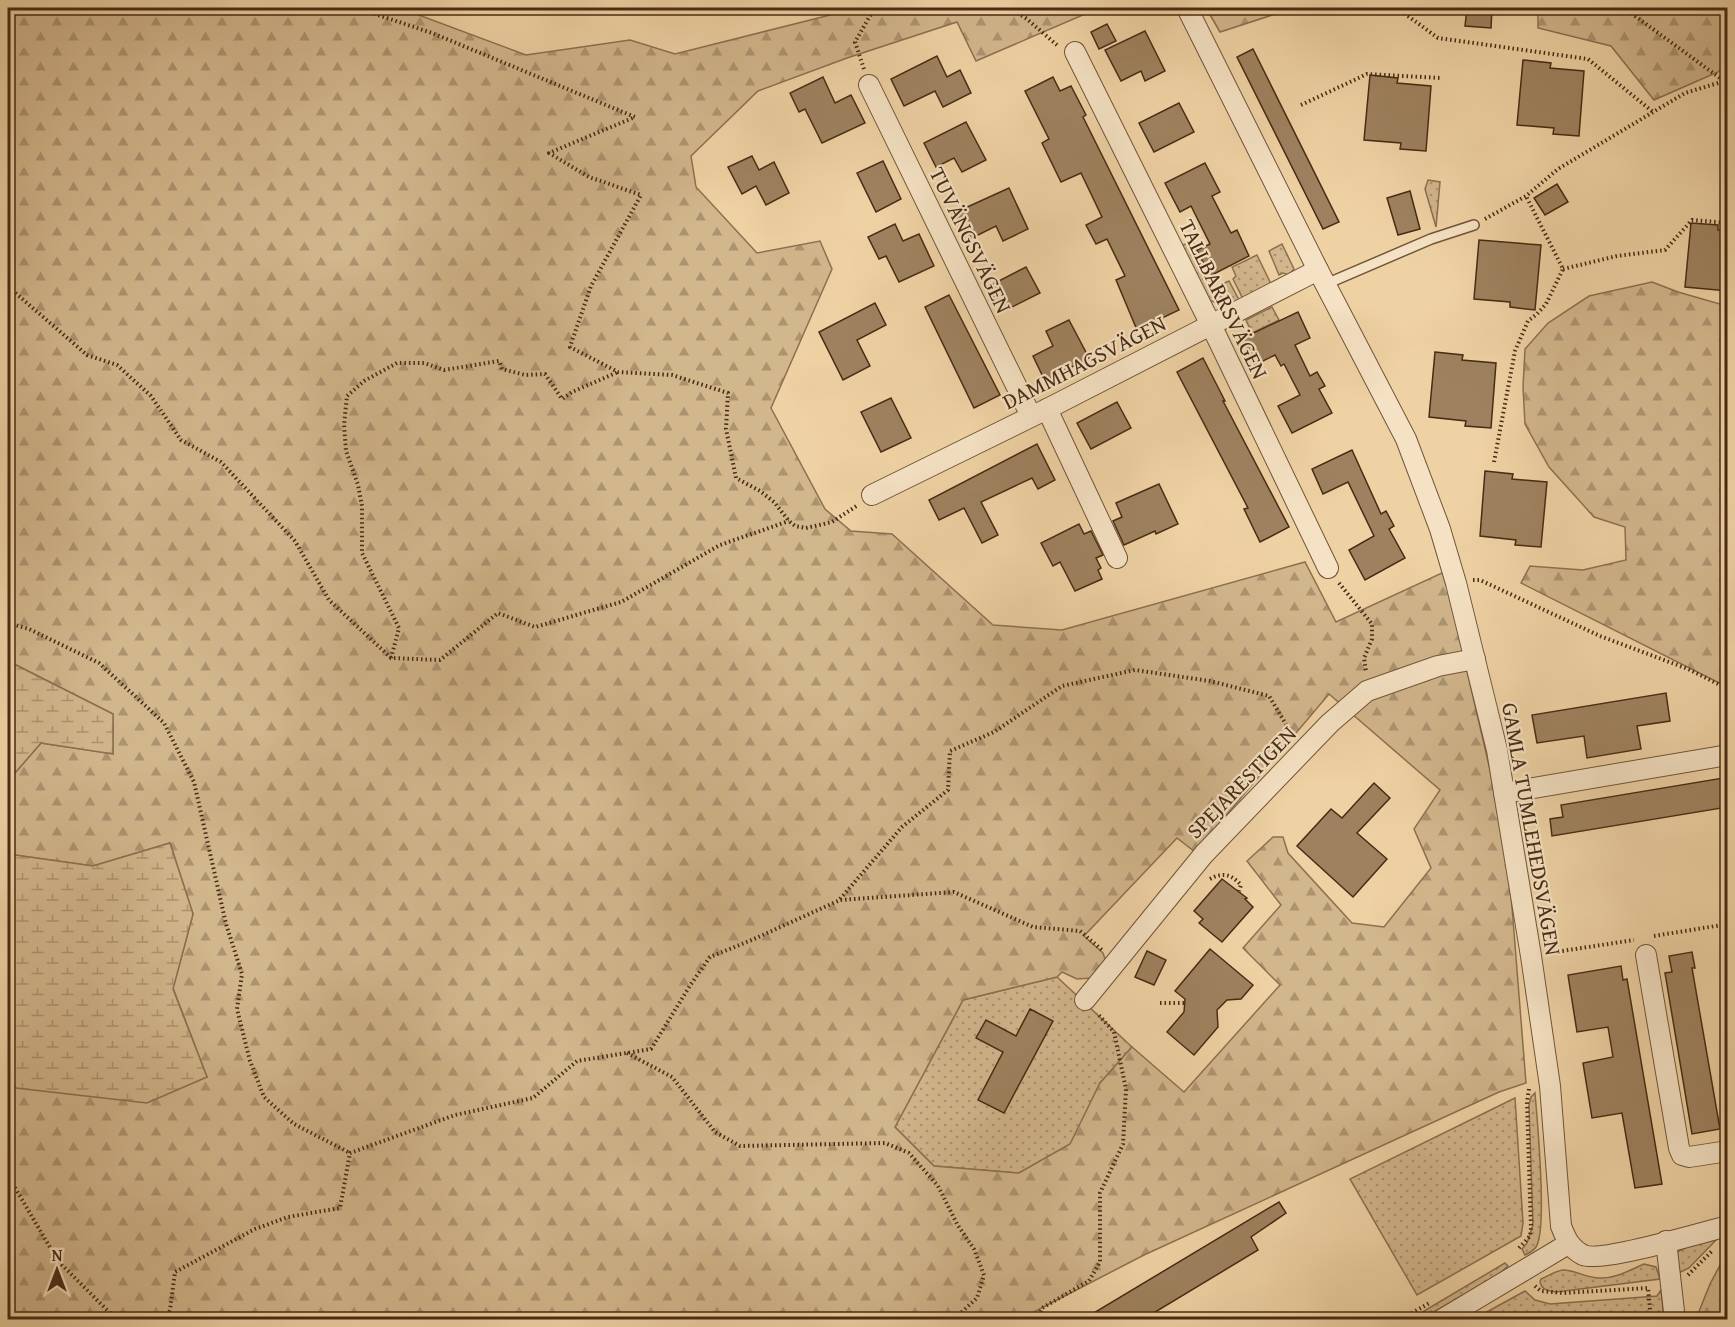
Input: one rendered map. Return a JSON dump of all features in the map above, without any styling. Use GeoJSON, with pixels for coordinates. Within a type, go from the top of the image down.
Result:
{"type":"FeatureCollection","features":[{"type":"Feature","properties":{"kind":"street","name":"GAMLA TUMLEHEDSVÄGEN"},"geometry":{"type":"LineString","coordinates":[[1187,8],[1406,439],[1440,529],[1456,583],[1497,750],[1550,1086],[1561,1226],[1568,1244]]}},
{"type":"Feature","properties":{"kind":"street","name":"TALLBARRSVÄGEN"},"geometry":{"type":"LineString","coordinates":[[1075,52],[1211,325],[1328,568]]}},
{"type":"Feature","properties":{"kind":"street","name":"TUVÄNGSVÄGEN"},"geometry":{"type":"LineString","coordinates":[[869,85],[1117,558]]}},
{"type":"Feature","properties":{"kind":"street","name":"DAMMHAGSVÄGEN"},"geometry":{"type":"LineString","coordinates":[[872,495],[1211,325],[1322,277]]}},
{"type":"Feature","properties":{"kind":"street","name":"SPEJARESTIGEN"},"geometry":{"type":"LineString","coordinates":[[1085,1000],[1204,854],[1330,723],[1367,691],[1437,666],[1475,659]]}},
{"type":"Feature","properties":{"kind":"street"},"geometry":{"type":"LineString","coordinates":[[1504,793],[1728,755]]}},
{"type":"Feature","properties":{"kind":"street"},"geometry":{"type":"LineString","coordinates":[[1646,954],[1679,1148],[1682,1155],[1689,1157],[1728,1151]]}},
{"type":"Feature","properties":{"kind":"street"},"geometry":{"type":"LineString","coordinates":[[1442,1320],[1568,1244],[1590,1257],[1614,1255],[1728,1226]]}},
{"type":"Feature","properties":{"kind":"street"},"geometry":{"type":"LineString","coordinates":[[1666,1241],[1675,1320]]}},
{"type":"Feature","properties":{"kind":"lane"},"geometry":{"type":"LineString","coordinates":[[1322,277],[1474,225]]}},
{"type":"Feature","properties":{"kind":"path"},"geometry":{"type":"LineString","coordinates":[[357,8],[432,33],[635,117],[549,153],[589,177],[641,195],[591,286],[570,347],[618,372],[672,375],[728,393],[726,429],[736,478],[760,490],[795,526],[806,528],[832,522],[872,495]]}},
{"type":"Feature","properties":{"kind":"path"},"geometry":{"type":"LineString","coordinates":[[869,85],[855,42],[872,14],[890,8]]}},
{"type":"Feature","properties":{"kind":"path"},"geometry":{"type":"LineString","coordinates":[[1010,8],[1027,19],[1056,45],[1069,52],[1075,52]]}},
{"type":"Feature","properties":{"kind":"path"},"geometry":{"type":"LineString","coordinates":[[1396,8],[1438,39],[1588,59],[1654,112]]}},
{"type":"Feature","properties":{"kind":"path"},"geometry":{"type":"LineString","coordinates":[[1624,8],[1726,81]]}},
{"type":"Feature","properties":{"kind":"path"},"geometry":{"type":"LineString","coordinates":[[1301,105],[1367,74],[1441,78]]}},
{"type":"Feature","properties":{"kind":"path"},"geometry":{"type":"LineString","coordinates":[[1474,225],[1526,196],[1558,169],[1685,93],[1726,81]]}},
{"type":"Feature","properties":{"kind":"path"},"geometry":{"type":"LineString","coordinates":[[1526,196],[1563,269]]}},
{"type":"Feature","properties":{"kind":"path"},"geometry":{"type":"LineString","coordinates":[[1563,269],[1617,256],[1665,250],[1692,220],[1728,223]]}},
{"type":"Feature","properties":{"kind":"path"},"geometry":{"type":"LineString","coordinates":[[1494,462],[1515,351],[1528,321],[1546,304],[1563,269]]}},
{"type":"Feature","properties":{"kind":"path"},"geometry":{"type":"LineString","coordinates":[[8,288],[87,355],[117,365],[151,396],[181,440],[221,462],[295,541],[329,600],[391,658],[440,660],[498,613],[535,627],[621,602],[720,544],[789,521]]}},
{"type":"Feature","properties":{"kind":"path"},"geometry":{"type":"LineString","coordinates":[[391,658],[399,628],[362,553],[362,506],[358,485],[346,451],[347,396],[364,381],[397,363],[424,363],[444,370],[500,361],[502,369],[525,375],[545,374],[562,399],[572,392],[618,372]]}},
{"type":"Feature","properties":{"kind":"path"},"geometry":{"type":"LineString","coordinates":[[1328,568],[1372,624],[1372,639],[1364,658],[1367,691]]}},
{"type":"Feature","properties":{"kind":"path"},"geometry":{"type":"LineString","coordinates":[[1456,583],[1479,580],[1600,636],[1688,669],[1728,689]]}},
{"type":"Feature","properties":{"kind":"path"},"geometry":{"type":"LineString","coordinates":[[8,623],[30,629],[99,663],[164,723],[194,782],[226,924],[242,974],[237,1009],[250,1062],[264,1097],[294,1124],[350,1153],[455,1115],[533,1098],[577,1062],[651,1049],[710,957],[840,900],[954,892],[1033,927],[1080,931],[1116,962]]}},
{"type":"Feature","properties":{"kind":"path"},"geometry":{"type":"LineString","coordinates":[[840,900],[902,828],[948,790],[950,751],[994,732],[1062,686],[1135,670],[1210,681],[1269,696],[1302,752]]}},
{"type":"Feature","properties":{"kind":"path"},"geometry":{"type":"LineString","coordinates":[[1207,880],[1221,874],[1228,874],[1241,885],[1239,891]]}},
{"type":"Feature","properties":{"kind":"path"},"geometry":{"type":"LineString","coordinates":[[1531,956],[1728,924]]}},
{"type":"Feature","properties":{"kind":"path"},"geometry":{"type":"LineString","coordinates":[[1037,1320],[1042,1308],[1089,1281],[1100,1262],[1100,1193],[1123,1144],[1126,1089],[1114,1032],[1085,1000]]}},
{"type":"Feature","properties":{"kind":"path"},"geometry":{"type":"LineString","coordinates":[[1160,1003],[1185,1003]]}},
{"type":"Feature","properties":{"kind":"path"},"geometry":{"type":"LineString","coordinates":[[627,1053],[672,1077],[715,1132],[740,1146],[885,1143],[909,1152],[939,1186],[957,1224],[975,1249],[984,1275],[977,1298],[953,1320]]}},
{"type":"Feature","properties":{"kind":"path"},"geometry":{"type":"LineString","coordinates":[[1514,1252],[1525,1244],[1530,1236],[1531,1228],[1527,1102],[1529,1089],[1550,1086]]}},
{"type":"Feature","properties":{"kind":"path"},"geometry":{"type":"LineString","coordinates":[[166,1320],[170,1310],[175,1272],[255,1229],[288,1217],[340,1208],[350,1153]]}},
{"type":"Feature","properties":{"kind":"path"},"geometry":{"type":"LineString","coordinates":[[8,1182],[14,1186],[58,1261],[117,1320]]}},
{"type":"Feature","properties":{"kind":"path"},"geometry":{"type":"LineString","coordinates":[[1526,1271],[1533,1284],[1541,1292],[1563,1293],[1648,1288],[1651,1320]]}},
{"type":"Feature","properties":{"kind":"path"},"geometry":{"type":"LineString","coordinates":[[1400,1320],[1440,1296]]}},
{"type":"Feature","properties":{"kind":"green space"},"geometry":{"type":"Polygon","coordinates":[[[8,8],[400,8],[526,55],[630,40],[675,54],[858,8],[1099,8],[976,61],[957,22],[847,58],[758,91],[691,156],[696,187],[757,253],[820,241],[832,269],[771,408],[825,509],[851,531],[892,534],[993,625],[1062,630],[1305,562],[1336,622],[1444,572],[1490,770],[1510,882],[1526,1083],[1499,1092],[1144,1255],[1030,1314],[1031,1319],[8,1320],[8,1079],[16,1088],[207,1077],[173,988],[193,914],[170,843],[93,866],[8,854],[8,781],[41,743],[113,754],[113,714],[8,661],[8,8]],[[1329,694],[1195,852],[1177,838],[1084,936],[1103,953],[1106,962],[1092,978],[1077,979],[1062,972],[1057,977],[963,1000],[895,1127],[934,1166],[1019,1173],[1070,1144],[1100,1083],[1132,1047],[1184,1092],[1280,985],[1243,948],[1281,905],[1247,861],[1273,837],[1283,837],[1288,853],[1352,923],[1384,927],[1431,868],[1414,829],[1440,790],[1329,694]]]}},
{"type":"Feature","properties":{"kind":"green space"},"geometry":{"type":"Polygon","coordinates":[[[1206,8],[1294,8],[1220,32],[1206,8]]]}},
{"type":"Feature","properties":{"kind":"green space"},"geometry":{"type":"Polygon","coordinates":[[[1538,8],[1721,8],[1727,38],[1727,68],[1654,100],[1611,46],[1538,28],[1538,8]]]}},
{"type":"Feature","properties":{"kind":"green space"},"geometry":{"type":"Polygon","coordinates":[[[1428,180],[1440,182],[1436,227],[1425,189],[1428,180]]]}},
{"type":"Feature","properties":{"kind":"green space"},"geometry":{"type":"Polygon","coordinates":[[[1193,241],[1213,288],[1229,281],[1239,300],[1227,306],[1208,300],[1181,246],[1193,241]]]}},
{"type":"Feature","properties":{"kind":"green space"},"geometry":{"type":"Polygon","coordinates":[[[1282,244],[1294,269],[1289,275],[1283,273],[1279,275],[1269,251],[1282,244]]]}},
{"type":"Feature","properties":{"kind":"green space"},"geometry":{"type":"Polygon","coordinates":[[[1257,255],[1271,284],[1243,299],[1233,279],[1236,276],[1232,267],[1257,255]]]}},
{"type":"Feature","properties":{"kind":"green space"},"geometry":{"type":"Polygon","coordinates":[[[1652,282],[1727,306],[1727,687],[1521,583],[1530,566],[1583,570],[1626,560],[1625,527],[1594,517],[1549,467],[1525,424],[1523,387],[1525,349],[1548,323],[1589,296],[1652,282]]]}},
{"type":"Feature","properties":{"kind":"green space"},"geometry":{"type":"Polygon","coordinates":[[[1272,307],[1279,320],[1252,333],[1246,320],[1272,307]]]}},
{"type":"Feature","properties":{"kind":"green space"},"geometry":{"type":"Polygon","coordinates":[[[8,661],[113,714],[113,754],[41,743],[8,781],[8,661]]]}},
{"type":"Feature","properties":{"kind":"green space"},"geometry":{"type":"Polygon","coordinates":[[[170,843],[193,914],[173,989],[207,1077],[147,1103],[16,1088],[8,1079],[8,854],[93,866],[170,843]]]}},
{"type":"Feature","properties":{"kind":"green space"},"geometry":{"type":"Polygon","coordinates":[[[1057,977],[1132,1047],[1100,1083],[1071,1144],[1019,1173],[934,1166],[895,1127],[963,1000],[1057,977]]]}},
{"type":"Feature","properties":{"kind":"green space"},"geometry":{"type":"Polygon","coordinates":[[[1535,1093],[1541,1173],[1541,1219],[1536,1247],[1525,1255],[1522,1249],[1527,1243],[1533,1225],[1529,1105],[1535,1093]]]}},
{"type":"Feature","properties":{"kind":"green space"},"geometry":{"type":"Polygon","coordinates":[[[1515,1098],[1523,1223],[1521,1236],[1417,1295],[1350,1179],[1515,1098]]]}},
{"type":"Feature","properties":{"kind":"green space"},"geometry":{"type":"Polygon","coordinates":[[[1716,1240],[1689,1268],[1676,1274],[1675,1254],[1689,1246],[1716,1240]]]}},
{"type":"Feature","properties":{"kind":"green space"},"geometry":{"type":"Polygon","coordinates":[[[1727,1252],[1727,1319],[1696,1319],[1710,1284],[1727,1252]]]}},
{"type":"Feature","properties":{"kind":"green space"},"geometry":{"type":"Polygon","coordinates":[[[1505,1263],[1508,1266],[1498,1275],[1422,1319],[1409,1320],[1505,1263]]]}},
{"type":"Feature","properties":{"kind":"green space"},"geometry":{"type":"Polygon","coordinates":[[[1644,1264],[1656,1267],[1660,1279],[1556,1292],[1546,1290],[1540,1282],[1541,1279],[1554,1272],[1563,1270],[1594,1278],[1605,1278],[1622,1274],[1644,1264]]]}},
{"type":"Feature","properties":{"kind":"green space"},"geometry":{"type":"Polygon","coordinates":[[[1661,1290],[1664,1319],[1474,1319],[1525,1291],[1535,1300],[1550,1304],[1657,1296],[1661,1290]]]}},
{"type":"Feature","properties":{"kind":"building"},"geometry":{"type":"Polygon","coordinates":[[[1467,8],[1492,8],[1491,28],[1465,26],[1467,8]]]}},
{"type":"Feature","properties":{"kind":"building"},"geometry":{"type":"Polygon","coordinates":[[[1107,24],[1116,41],[1099,49],[1091,32],[1107,24]]]}},
{"type":"Feature","properties":{"kind":"building"},"geometry":{"type":"Polygon","coordinates":[[[1145,31],[1165,71],[1145,81],[1141,71],[1121,81],[1105,50],[1145,31]]]}},
{"type":"Feature","properties":{"kind":"building"},"geometry":{"type":"Polygon","coordinates":[[[1253,49],[1339,222],[1323,229],[1237,57],[1253,49]]]}},
{"type":"Feature","properties":{"kind":"building"},"geometry":{"type":"Polygon","coordinates":[[[937,56],[947,77],[960,70],[971,93],[943,107],[935,91],[904,106],[891,79],[937,56]]]}},
{"type":"Feature","properties":{"kind":"building"},"geometry":{"type":"Polygon","coordinates":[[[1523,60],[1551,63],[1550,68],[1584,71],[1579,136],[1553,134],[1554,128],[1517,125],[1523,60]]]}},
{"type":"Feature","properties":{"kind":"building"},"geometry":{"type":"Polygon","coordinates":[[[1370,75],[1398,78],[1397,83],[1431,86],[1426,151],[1400,149],[1401,143],[1364,140],[1370,75]]]}},
{"type":"Feature","properties":{"kind":"building"},"geometry":{"type":"Polygon","coordinates":[[[823,77],[835,103],[851,95],[865,123],[822,143],[805,109],[799,112],[790,93],[823,77]]]}},
{"type":"Feature","properties":{"kind":"building"},"geometry":{"type":"Polygon","coordinates":[[[1053,77],[1060,91],[1071,86],[1086,115],[1083,117],[1179,310],[1137,330],[1116,280],[1125,276],[1107,239],[1096,244],[1086,225],[1102,217],[1081,173],[1061,182],[1042,143],[1049,139],[1025,91],[1053,77]]]}},
{"type":"Feature","properties":{"kind":"building"},"geometry":{"type":"Polygon","coordinates":[[[1179,103],[1194,132],[1154,152],[1139,123],[1179,103]]]}},
{"type":"Feature","properties":{"kind":"building"},"geometry":{"type":"Polygon","coordinates":[[[966,122],[986,160],[962,172],[954,158],[936,167],[924,143],[966,122]]]}},
{"type":"Feature","properties":{"kind":"building"},"geometry":{"type":"Polygon","coordinates":[[[752,156],[759,170],[774,162],[789,193],[766,205],[756,186],[742,194],[728,167],[752,156]]]}},
{"type":"Feature","properties":{"kind":"building"},"geometry":{"type":"Polygon","coordinates":[[[883,161],[901,199],[876,212],[857,173],[883,161]]]}},
{"type":"Feature","properties":{"kind":"building"},"geometry":{"type":"Polygon","coordinates":[[[1205,163],[1220,192],[1212,196],[1231,233],[1237,230],[1249,256],[1210,276],[1197,250],[1210,244],[1191,206],[1180,212],[1165,183],[1205,163]]]}},
{"type":"Feature","properties":{"kind":"building"},"geometry":{"type":"Polygon","coordinates":[[[1557,184],[1568,202],[1545,215],[1534,198],[1557,184]]]}},
{"type":"Feature","properties":{"kind":"building"},"geometry":{"type":"Polygon","coordinates":[[[1009,188],[1028,229],[1003,241],[996,226],[964,242],[952,214],[1009,188]]]}},
{"type":"Feature","properties":{"kind":"building"},"geometry":{"type":"Polygon","coordinates":[[[1410,191],[1420,229],[1398,235],[1387,198],[1410,191]]]}},
{"type":"Feature","properties":{"kind":"building"},"geometry":{"type":"Polygon","coordinates":[[[1691,223],[1718,225],[1718,230],[1728,231],[1728,291],[1685,287],[1691,223]]]}},
{"type":"Feature","properties":{"kind":"building"},"geometry":{"type":"Polygon","coordinates":[[[895,224],[903,241],[919,234],[934,266],[899,282],[886,256],[879,259],[868,237],[895,224]]]}},
{"type":"Feature","properties":{"kind":"building"},"geometry":{"type":"Polygon","coordinates":[[[1479,240],[1541,245],[1535,310],[1510,307],[1510,302],[1474,299],[1479,240]]]}},
{"type":"Feature","properties":{"kind":"building"},"geometry":{"type":"Polygon","coordinates":[[[1026,267],[1040,293],[1002,312],[989,286],[1026,267]]]}},
{"type":"Feature","properties":{"kind":"building"},"geometry":{"type":"Polygon","coordinates":[[[949,295],[1000,395],[974,408],[925,307],[949,295]]]}},
{"type":"Feature","properties":{"kind":"building"},"geometry":{"type":"Polygon","coordinates":[[[875,303],[886,325],[857,340],[870,366],[843,380],[819,332],[875,303]]]}},
{"type":"Feature","properties":{"kind":"building"},"geometry":{"type":"Polygon","coordinates":[[[1298,312],[1310,338],[1295,345],[1310,376],[1317,372],[1325,386],[1319,389],[1332,413],[1292,433],[1278,406],[1300,395],[1284,364],[1281,366],[1275,355],[1255,365],[1243,338],[1298,312]]]}},
{"type":"Feature","properties":{"kind":"building"},"geometry":{"type":"Polygon","coordinates":[[[1069,320],[1089,358],[1045,381],[1033,356],[1053,346],[1046,331],[1069,320]]]}},
{"type":"Feature","properties":{"kind":"building"},"geometry":{"type":"Polygon","coordinates":[[[1435,352],[1463,355],[1462,360],[1496,363],[1491,428],[1465,426],[1466,421],[1429,417],[1435,352]]]}},
{"type":"Feature","properties":{"kind":"building"},"geometry":{"type":"Polygon","coordinates":[[[1203,358],[1289,527],[1260,542],[1244,509],[1248,508],[1177,372],[1203,358]]]}},
{"type":"Feature","properties":{"kind":"building"},"geometry":{"type":"Polygon","coordinates":[[[891,398],[911,438],[881,452],[861,412],[891,398]]]}},
{"type":"Feature","properties":{"kind":"building"},"geometry":{"type":"Polygon","coordinates":[[[1117,402],[1131,428],[1091,449],[1077,423],[1117,402]]]}},
{"type":"Feature","properties":{"kind":"building"},"geometry":{"type":"Polygon","coordinates":[[[1037,444],[1055,480],[1038,489],[1032,478],[981,502],[998,535],[982,543],[964,508],[939,520],[929,500],[1037,444]]]}},
{"type":"Feature","properties":{"kind":"building"},"geometry":{"type":"Polygon","coordinates":[[[1352,450],[1381,514],[1386,511],[1394,526],[1389,529],[1405,558],[1365,580],[1349,550],[1374,536],[1348,482],[1323,494],[1312,469],[1352,450]]]}},
{"type":"Feature","properties":{"kind":"building"},"geometry":{"type":"Polygon","coordinates":[[[1485,471],[1513,474],[1512,479],[1547,482],[1541,547],[1515,545],[1516,540],[1480,536],[1485,471]]]}},
{"type":"Feature","properties":{"kind":"building"},"geometry":{"type":"Polygon","coordinates":[[[1159,484],[1178,524],[1156,534],[1155,531],[1124,545],[1113,521],[1122,517],[1116,503],[1159,484]]]}},
{"type":"Feature","properties":{"kind":"building"},"geometry":{"type":"Polygon","coordinates":[[[1079,524],[1084,534],[1091,531],[1103,555],[1096,558],[1101,568],[1098,570],[1102,579],[1075,591],[1060,562],[1053,566],[1041,543],[1079,524]]]}},
{"type":"Feature","properties":{"kind":"building"},"geometry":{"type":"Polygon","coordinates":[[[1666,693],[1670,721],[1637,726],[1641,749],[1587,758],[1584,736],[1537,743],[1532,715],[1666,693]]]}},
{"type":"Feature","properties":{"kind":"building"},"geometry":{"type":"Polygon","coordinates":[[[1723,778],[1728,807],[1552,836],[1550,819],[1563,817],[1561,805],[1723,778]]]}},
{"type":"Feature","properties":{"kind":"building"},"geometry":{"type":"Polygon","coordinates":[[[1374,783],[1390,798],[1357,833],[1387,859],[1353,897],[1297,846],[1331,809],[1342,818],[1374,783]]]}},
{"type":"Feature","properties":{"kind":"building"},"geometry":{"type":"Polygon","coordinates":[[[1222,879],[1247,898],[1245,899],[1253,907],[1222,942],[1199,923],[1203,919],[1194,911],[1222,879]]]}},
{"type":"Feature","properties":{"kind":"building"},"geometry":{"type":"Polygon","coordinates":[[[1210,949],[1253,985],[1241,999],[1227,1000],[1217,1010],[1218,1027],[1194,1055],[1167,1032],[1184,1012],[1185,999],[1175,991],[1210,949]]]}},
{"type":"Feature","properties":{"kind":"building"},"geometry":{"type":"Polygon","coordinates":[[[1147,951],[1166,960],[1154,985],[1135,977],[1147,951]]]}},
{"type":"Feature","properties":{"kind":"building"},"geometry":{"type":"Polygon","coordinates":[[[1692,952],[1695,968],[1692,968],[1720,1129],[1692,1134],[1665,973],[1672,972],[1669,956],[1692,952]]]}},
{"type":"Feature","properties":{"kind":"building"},"geometry":{"type":"Polygon","coordinates":[[[1621,966],[1623,980],[1627,979],[1662,1184],[1635,1188],[1622,1113],[1592,1118],[1583,1063],[1613,1057],[1608,1027],[1577,1032],[1568,975],[1621,966]]]}},
{"type":"Feature","properties":{"kind":"building"},"geometry":{"type":"Polygon","coordinates":[[[1030,1009],[1053,1021],[1004,1113],[978,1100],[1003,1052],[976,1038],[986,1020],[1016,1036],[1030,1009]]]}},
{"type":"Feature","properties":{"kind":"building"},"geometry":{"type":"Polygon","coordinates":[[[1279,1202],[1286,1213],[1251,1237],[1258,1250],[1142,1320],[1082,1320],[1279,1202]]]}}]}
